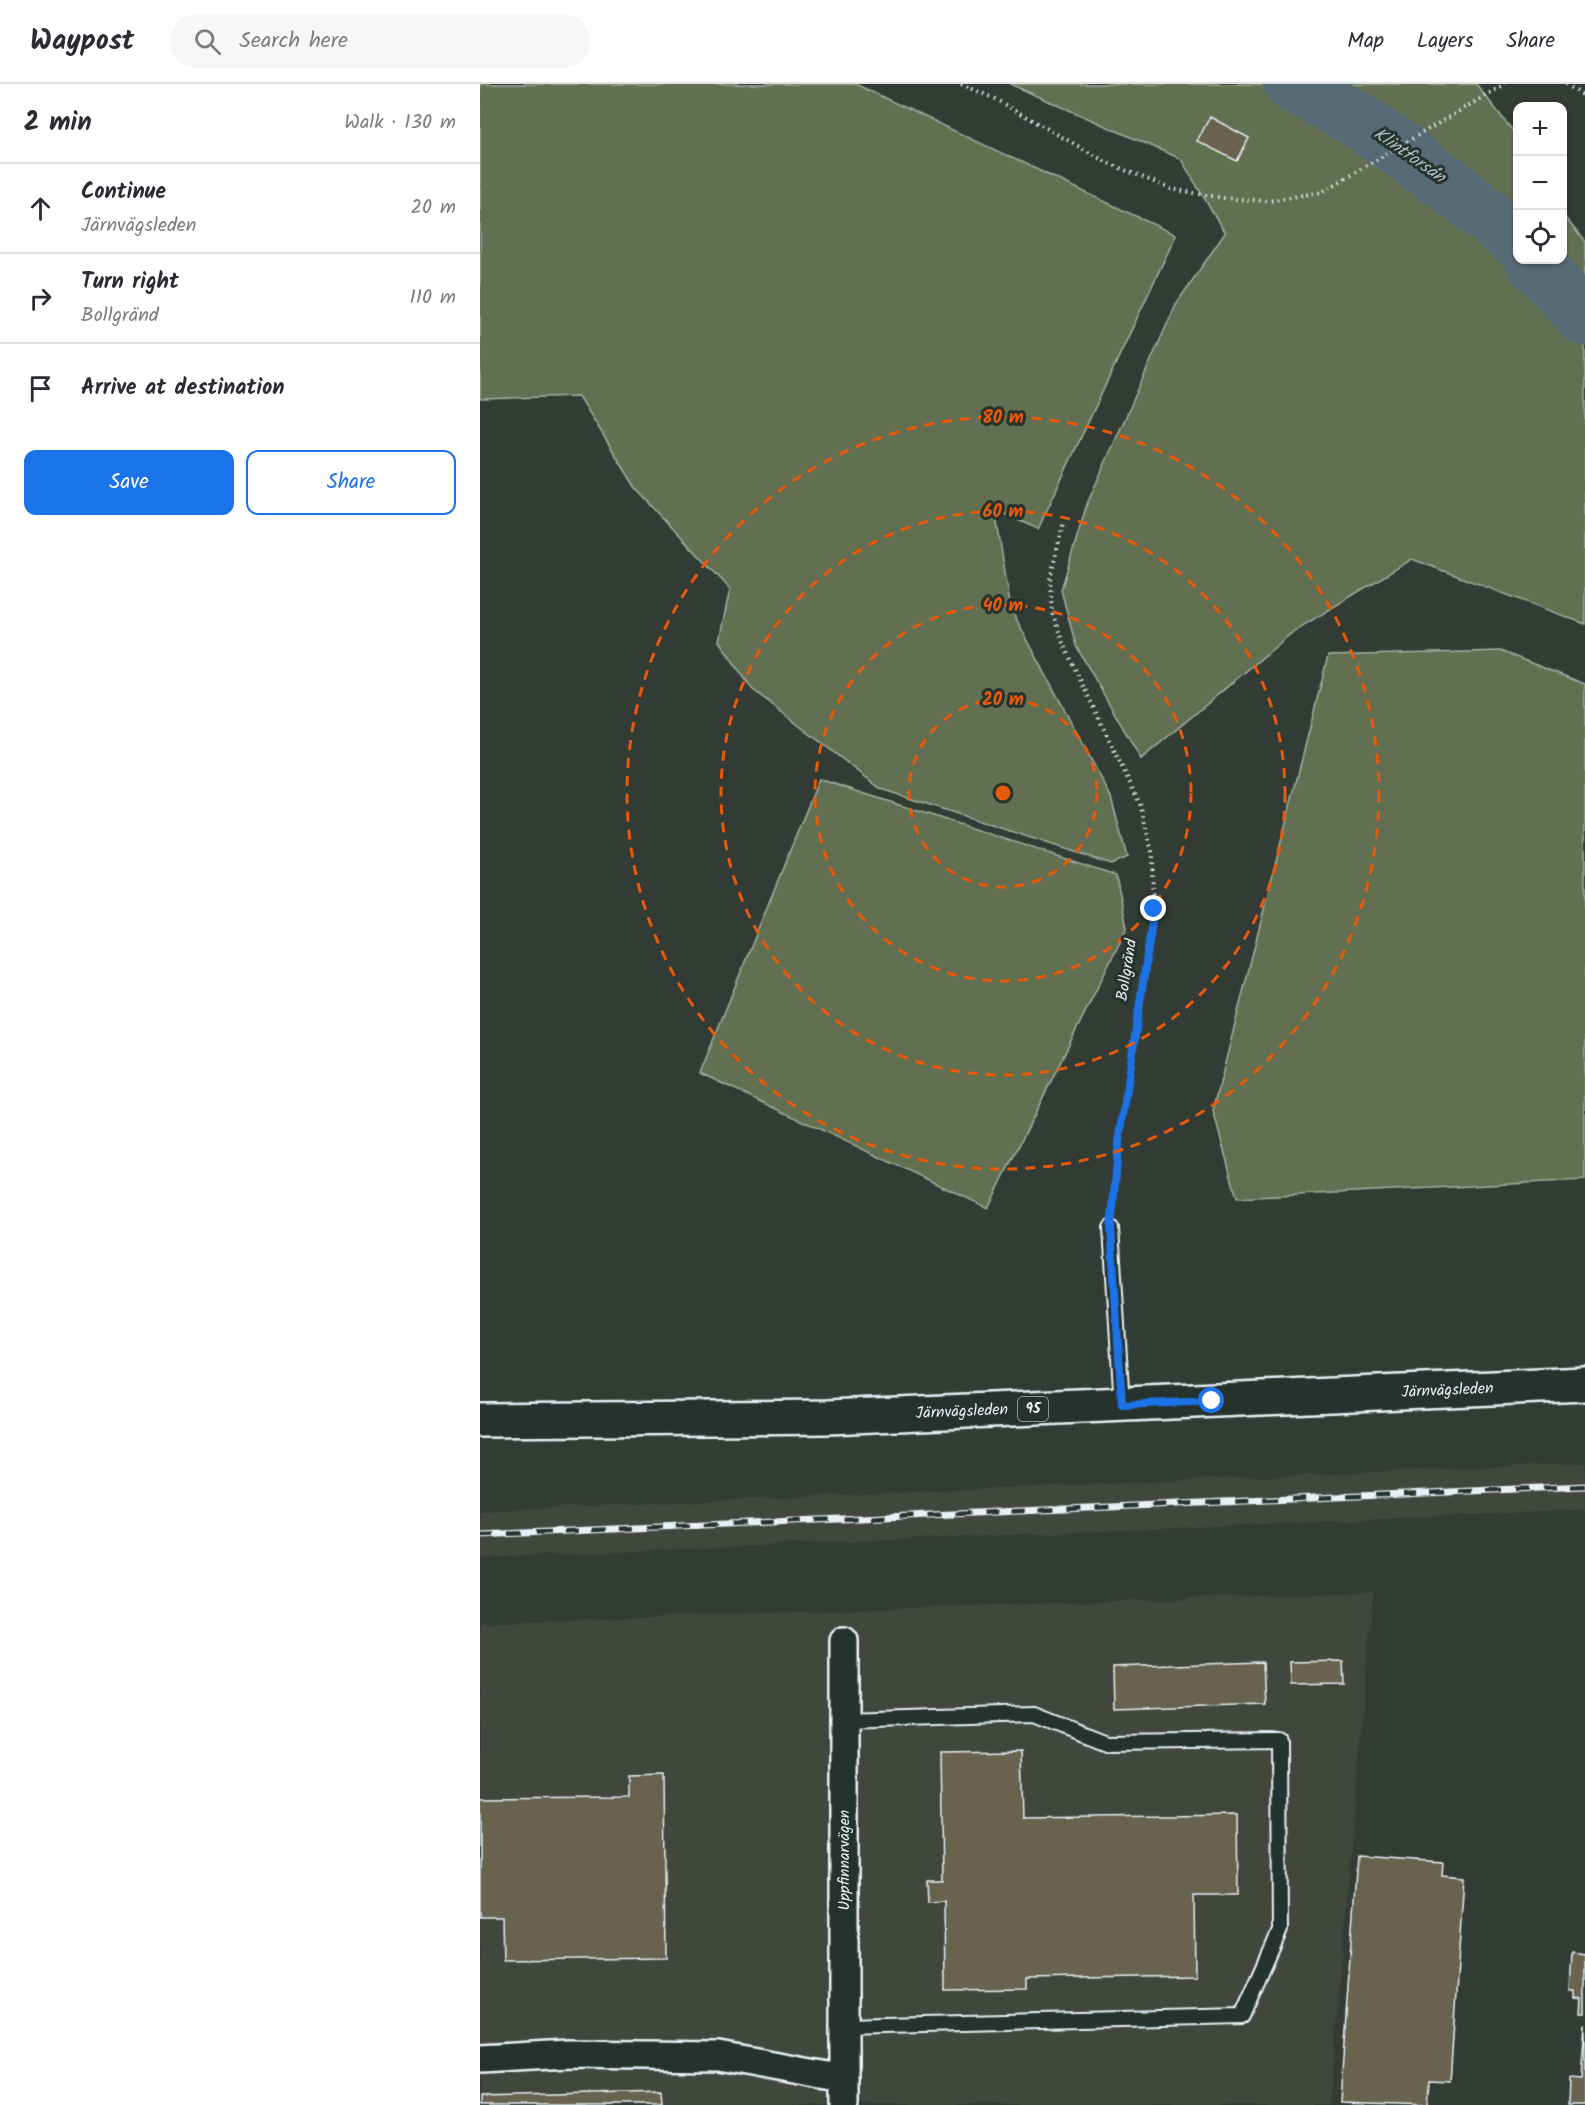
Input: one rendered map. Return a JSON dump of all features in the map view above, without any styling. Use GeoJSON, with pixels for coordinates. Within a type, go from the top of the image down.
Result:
{"type":"FeatureCollection","features":[{"type":"Feature","properties":{"kind":"main road","name":"Järnvägsleden"},"geometry":{"type":"LineString","coordinates":[[480,1420],[828,1417],[1585,1384]]}},
{"type":"Feature","properties":{"kind":"street","name":"Uppfinnarvägen"},"geometry":{"type":"LineString","coordinates":[[480,2059],[568,2054],[718,2056],[844,2092],[844,1641]]}},
{"type":"Feature","properties":{"kind":"lane"},"geometry":{"type":"LineString","coordinates":[[1111,1228],[1122,1405]]}},
{"type":"Feature","properties":{"kind":"lane"},"geometry":{"type":"LineString","coordinates":[[844,1720],[1034,1714],[1106,1742],[1279,1740],[1280,1930],[1242,2016],[844,2026]]}},
{"type":"Feature","properties":{"kind":"path"},"geometry":{"type":"LineString","coordinates":[[961,84],[993,98],[1108,163],[1171,189],[1223,198],[1268,201],[1322,192],[1505,84]]}},
{"type":"Feature","properties":{"kind":"path"},"geometry":{"type":"LineString","coordinates":[[1566,84],[1585,97]]}},
{"type":"Feature","properties":{"kind":"path","name":"Bollgränd"},"geometry":{"type":"LineString","coordinates":[[1063,525],[1050,579],[1052,612],[1064,646],[1140,804],[1152,852],[1154,876],[1154,909],[1119,1139],[1111,1228]]}},
{"type":"Feature","properties":{"kind":"shaded area"},"geometry":{"type":"Polygon","coordinates":[[[1585,1463],[1585,1510],[480,1558],[480,1511],[1585,1463]]]}},
{"type":"Feature","properties":{"kind":"shaded area"},"geometry":{"type":"Polygon","coordinates":[[[1373,1592],[1329,2105],[480,2105],[480,1623],[1373,1592]]]}},
{"type":"Feature","properties":{"kind":"green space"},"geometry":{"type":"Polygon","coordinates":[[[480,84],[855,84],[1176,235],[1038,529],[995,510],[1011,609],[1111,797],[1127,857],[1111,864],[881,789],[752,689],[719,641],[730,589],[636,488],[579,396],[480,399],[480,84]]]}},
{"type":"Feature","properties":{"kind":"green space"},"geometry":{"type":"Polygon","coordinates":[[[1010,84],[1476,84],[1513,131],[1513,264],[1567,264],[1567,220],[1585,242],[1585,624],[1412,559],[1294,631],[1141,759],[1076,646],[1061,590],[1087,504],[1176,304],[1225,233],[1181,159],[1010,84]]]}},
{"type":"Feature","properties":{"kind":"green space"},"geometry":{"type":"Polygon","coordinates":[[[1500,651],[1585,684],[1585,1180],[1237,1198],[1213,1111],[1328,656],[1500,651]]]}},
{"type":"Feature","properties":{"kind":"green space"},"geometry":{"type":"Polygon","coordinates":[[[819,779],[1116,875],[1127,928],[988,1208],[700,1073],[819,779]]]}},
{"type":"Feature","properties":{"kind":"building"},"geometry":{"type":"Polygon","coordinates":[[[1210,117],[1249,138],[1237,161],[1197,141],[1210,117]]]}},
{"type":"Feature","properties":{"kind":"building"},"geometry":{"type":"Polygon","coordinates":[[[1343,1661],[1344,1684],[1291,1685],[1290,1662],[1343,1661]]]}},
{"type":"Feature","properties":{"kind":"building"},"geometry":{"type":"Polygon","coordinates":[[[1263,1662],[1265,1704],[1114,1709],[1113,1667],[1263,1662]]]}},
{"type":"Feature","properties":{"kind":"building"},"geometry":{"type":"Polygon","coordinates":[[[1021,1751],[1023,1818],[1237,1815],[1238,1895],[1194,1895],[1195,1976],[1027,1979],[1027,1989],[945,1990],[944,1901],[928,1902],[927,1880],[942,1880],[940,1752],[1021,1751]]]}},
{"type":"Feature","properties":{"kind":"building"},"geometry":{"type":"Polygon","coordinates":[[[664,1775],[666,1958],[503,1960],[502,1917],[480,1917],[480,1798],[629,1797],[629,1776],[664,1775]]]}},
{"type":"Feature","properties":{"kind":"building"},"geometry":{"type":"Polygon","coordinates":[[[1357,1856],[1443,1862],[1442,1875],[1464,1877],[1450,2081],[1429,2080],[1427,2105],[1340,2102],[1357,1856]]]}},
{"type":"Feature","properties":{"kind":"building"},"geometry":{"type":"Polygon","coordinates":[[[1572,1952],[1585,1954],[1585,2013],[1581,2013],[1582,1999],[1575,1998],[1575,1991],[1570,1991],[1572,1952]]]}},
{"type":"Feature","properties":{"kind":"building"},"geometry":{"type":"Polygon","coordinates":[[[1585,2024],[1585,2105],[1568,2105],[1569,2079],[1581,2080],[1585,2024]]]}},
{"type":"Feature","properties":{"kind":"building"},"geometry":{"type":"Polygon","coordinates":[[[661,2092],[662,2105],[480,2105],[480,2097],[661,2092]]]}},
{"type":"Feature","properties":{"kind":"waterway","name":"Klintforsån"},"geometry":{"type":"LineString","coordinates":[[1292,84],[1355,118],[1451,186],[1513,237]]}},
{"type":"Feature","properties":{"kind":"waterway","name":"Klintforsån"},"geometry":{"type":"LineString","coordinates":[[1537,264],[1585,318]]}},
{"type":"Feature","properties":{"kind":"railway"},"geometry":{"type":"LineString","coordinates":[[480,1535],[1585,1486]]}},
{"type":"Feature","properties":{"kind":"route"},"geometry":{"type":"LineString","coordinates":[[1154,909],[1118,1150],[1111,1228],[1122,1405],[1212,1401]]}}]}
